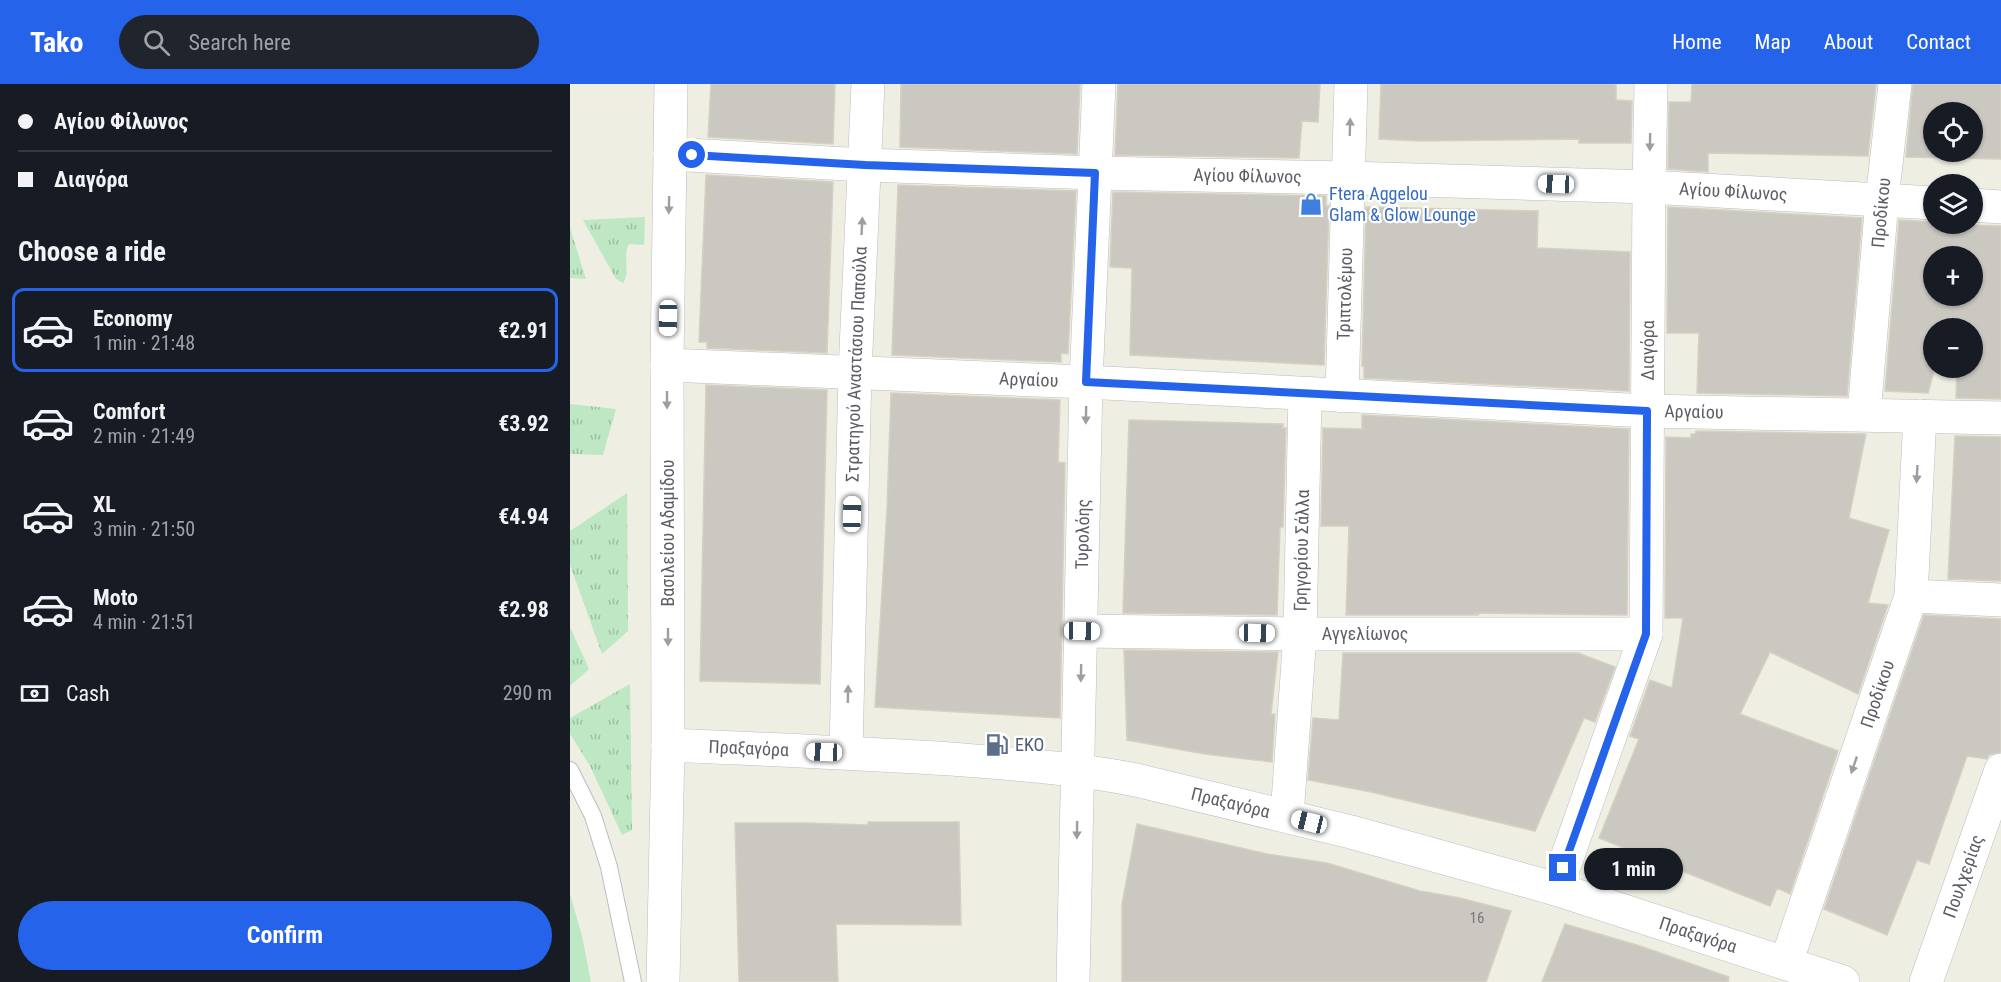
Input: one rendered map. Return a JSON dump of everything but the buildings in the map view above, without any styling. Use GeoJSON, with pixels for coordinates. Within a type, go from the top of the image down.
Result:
{"type":"FeatureCollection","features":[{"type":"Feature","properties":{"kind":"street","name":"Βασιλείου Αδαμίδου"},"geometry":{"type":"LineString","coordinates":[[663,982],[668,745],[667,364],[671,84]]}},
{"type":"Feature","properties":{"kind":"street","name":"Στρατηγού Αναστάσιου Παπούλα"},"geometry":{"type":"LineString","coordinates":[[846,752],[855,372],[868,84]]}},
{"type":"Feature","properties":{"kind":"street","name":"Τυρολόης"},"geometry":{"type":"LineString","coordinates":[[1073,982],[1086,382],[1099,84]]}},
{"type":"Feature","properties":{"kind":"street","name":"Τριπτολέμου"},"geometry":{"type":"LineString","coordinates":[[1342,396],[1351,84]]}},
{"type":"Feature","properties":{"kind":"street","name":"Διαγόρα"},"geometry":{"type":"LineString","coordinates":[[1556,889],[1646,634],[1648,187],[1651,84]]}},
{"type":"Feature","properties":{"kind":"street","name":"Προδίκου"},"geometry":{"type":"LineString","coordinates":[[1864,414],[1882,200],[1896,84]]}},
{"type":"Feature","properties":{"kind":"street","name":"Αγίου Φίλωνος"},"geometry":{"type":"LineString","coordinates":[[670,154],[865,165],[1095,173],[1648,187],[1923,202]]}},
{"type":"Feature","properties":{"kind":"street"},"geometry":{"type":"LineString","coordinates":[[1983,206],[2001,207]]}},
{"type":"Feature","properties":{"kind":"street","name":"Αργαίου"},"geometry":{"type":"LineString","coordinates":[[667,364],[1086,382],[1647,411],[2001,418]]}},
{"type":"Feature","properties":{"kind":"street","name":"Γρηγορίου Σάλλα"},"geometry":{"type":"LineString","coordinates":[[1287,816],[1300,634],[1305,394]]}},
{"type":"Feature","properties":{"kind":"street","name":"Προδίκου"},"geometry":{"type":"LineString","coordinates":[[1786,963],[1911,596],[1920,416]]}},
{"type":"Feature","properties":{"kind":"street"},"geometry":{"type":"LineString","coordinates":[[1911,596],[2001,600]]}},
{"type":"Feature","properties":{"kind":"street","name":"Αγγελίωνος"},"geometry":{"type":"LineString","coordinates":[[1082,631],[1300,634],[1646,634]]}},
{"type":"Feature","properties":{"kind":"street","name":"Πραξαγόρα"},"geometry":{"type":"LineString","coordinates":[[668,745],[846,752],[1001,763],[1079,771],[1136,780],[1287,816],[1556,889],[1786,963],[1830,980]]}},
{"type":"Feature","properties":{"kind":"street","name":"Πουλχερίας"},"geometry":{"type":"LineString","coordinates":[[1926,982],[2001,771]]}},
{"type":"Feature","properties":{"kind":"lane"},"geometry":{"type":"LineString","coordinates":[[570,770],[593,816],[609,867],[633,982]]}},
{"type":"Feature","properties":{"kind":"green space"},"geometry":{"type":"Polygon","coordinates":[[[645,217],[644,245],[629,244],[623,283],[616,279],[583,220],[645,217]]]}},
{"type":"Feature","properties":{"kind":"green space"},"geometry":{"type":"Polygon","coordinates":[[[570,228],[586,279],[570,278],[570,228]]]}},
{"type":"Feature","properties":{"kind":"green space"},"geometry":{"type":"Polygon","coordinates":[[[570,404],[616,409],[603,455],[570,454],[570,404]]]}},
{"type":"Feature","properties":{"kind":"green space"},"geometry":{"type":"Polygon","coordinates":[[[627,493],[628,631],[602,654],[570,565],[570,531],[627,493]]]}},
{"type":"Feature","properties":{"kind":"green space"},"geometry":{"type":"Polygon","coordinates":[[[570,627],[589,669],[570,686],[570,627]]]}},
{"type":"Feature","properties":{"kind":"green space"},"geometry":{"type":"Polygon","coordinates":[[[630,684],[632,830],[622,835],[590,766],[570,734],[570,718],[630,684]]]}},
{"type":"Feature","properties":{"kind":"green space"},"geometry":{"type":"Polygon","coordinates":[[[570,894],[582,936],[591,982],[570,982],[570,894]]]}},
{"type":"Feature","properties":{"kind":"place","name":"Ftera Aggelou Glam & Glow Lounge"},"geometry":{"type":"Point","coordinates":[1311,204]}},
{"type":"Feature","properties":{"kind":"place","name":"EKO"},"geometry":{"type":"Point","coordinates":[997,745]}},
{"type":"Feature","properties":{"kind":"route"},"geometry":{"type":"LineString","coordinates":[[692,155],[865,165],[1095,173],[1086,382],[1647,411],[1646,634],[1563,868]]}}]}
